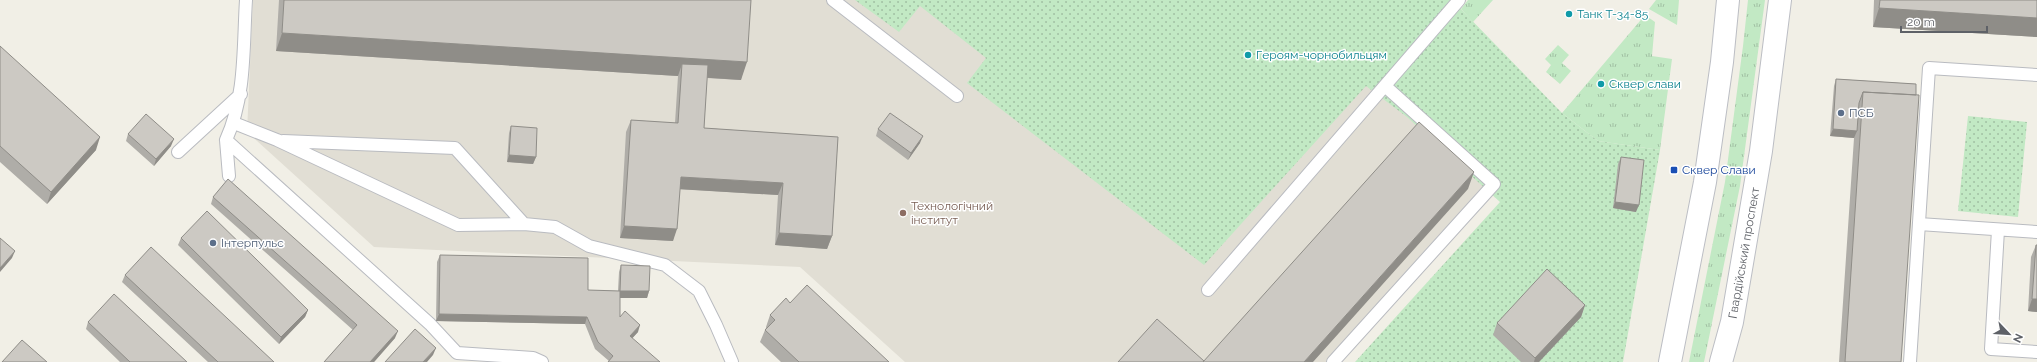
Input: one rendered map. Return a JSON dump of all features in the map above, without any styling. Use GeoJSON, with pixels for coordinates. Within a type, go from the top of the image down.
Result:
{"type":"FeatureCollection","features":[{"type":"Feature","properties":{"kind":"main road"},"geometry":{"type":"LineString","coordinates":[[1670,362],[1705,182],[1722,62],[1728,0]]}},
{"type":"Feature","properties":{"kind":"main road","name":"Гвардійський проспект"},"geometry":{"type":"LineString","coordinates":[[1721,362],[1732,322],[1761,150],[1780,0]]}},
{"type":"Feature","properties":{"kind":"lane"},"geometry":{"type":"LineString","coordinates":[[229,176],[226,140],[234,123],[241,94],[246,0]]}},
{"type":"Feature","properties":{"kind":"lane"},"geometry":{"type":"LineString","coordinates":[[833,0],[957,96]]}},
{"type":"Feature","properties":{"kind":"lane"},"geometry":{"type":"LineString","coordinates":[[1208,290],[1459,0]]}},
{"type":"Feature","properties":{"kind":"lane"},"geometry":{"type":"LineString","coordinates":[[1910,362],[1929,68],[2037,75]]}},
{"type":"Feature","properties":{"kind":"lane"},"geometry":{"type":"LineString","coordinates":[[1333,362],[1494,184],[1385,86]]}},
{"type":"Feature","properties":{"kind":"lane"},"geometry":{"type":"LineString","coordinates":[[178,152],[241,94]]}},
{"type":"Feature","properties":{"kind":"lane"},"geometry":{"type":"LineString","coordinates":[[234,123],[277,140],[458,224],[524,224],[556,227],[589,246],[665,265],[699,291],[732,362]]}},
{"type":"Feature","properties":{"kind":"lane"},"geometry":{"type":"LineString","coordinates":[[226,140],[430,324],[453,358],[533,358],[542,362]]}},
{"type":"Feature","properties":{"kind":"lane"},"geometry":{"type":"LineString","coordinates":[[277,140],[455,148],[524,224]]}},
{"type":"Feature","properties":{"kind":"lane"},"geometry":{"type":"LineString","coordinates":[[1919,224],[2037,232]]}},
{"type":"Feature","properties":{"kind":"lane"},"geometry":{"type":"LineString","coordinates":[[1998,230],[1991,350],[2037,352]]}},
{"type":"Feature","properties":{"kind":"shaded area","name":"Технологічний інститут"},"geometry":{"type":"Polygon","coordinates":[[[253,0],[1450,0],[1500,179],[1337,362],[905,362],[800,267],[374,247],[247,132],[253,0]]]}},
{"type":"Feature","properties":{"kind":"green space"},"geometry":{"type":"Polygon","coordinates":[[[855,0],[1452,0],[1562,113],[1598,141],[1660,150],[1623,362],[1355,362],[1500,202],[1407,117],[1366,86],[1204,265],[967,83],[986,58],[920,6],[899,32],[855,0]]]}},
{"type":"Feature","properties":{"kind":"green space"},"geometry":{"type":"Polygon","coordinates":[[[1468,0],[1493,0],[1473,22],[1461,9],[1468,0]]]}},
{"type":"Feature","properties":{"kind":"green space"},"geometry":{"type":"Polygon","coordinates":[[[1656,0],[1679,0],[1677,25],[1649,9],[1656,0]]]}},
{"type":"Feature","properties":{"kind":"green space"},"geometry":{"type":"Polygon","coordinates":[[[1748,0],[1765,0],[1740,186],[1704,362],[1689,362],[1725,182],[1748,0]]]}},
{"type":"Feature","properties":{"kind":"green space"},"geometry":{"type":"Polygon","coordinates":[[[1645,15],[1655,22],[1652,56],[1672,59],[1660,150],[1598,141],[1562,113],[1645,15]]]}},
{"type":"Feature","properties":{"kind":"green space"},"geometry":{"type":"Polygon","coordinates":[[[1558,45],[1569,55],[1562,63],[1571,71],[1560,84],[1546,72],[1551,65],[1545,59],[1558,45]]]}},
{"type":"Feature","properties":{"kind":"green space"},"geometry":{"type":"Polygon","coordinates":[[[1968,116],[2027,122],[2018,217],[1958,211],[1968,116]]]}},
{"type":"Feature","properties":{"kind":"building"},"geometry":{"type":"Polygon","coordinates":[[[284,0],[751,0],[747,62],[282,33],[284,0]]]}},
{"type":"Feature","properties":{"kind":"building"},"geometry":{"type":"Polygon","coordinates":[[[1880,0],[2037,0],[2037,18],[1879,8],[1880,0]]]}},
{"type":"Feature","properties":{"kind":"building"},"geometry":{"type":"Polygon","coordinates":[[[0,46],[100,137],[51,192],[0,146],[0,46]]]}},
{"type":"Feature","properties":{"kind":"building"},"geometry":{"type":"Polygon","coordinates":[[[682,64],[708,65],[704,128],[838,137],[832,236],[779,233],[783,183],[681,177],[677,229],[624,226],[631,120],[678,123],[682,64]]]}},
{"type":"Feature","properties":{"kind":"building"},"geometry":{"type":"Polygon","coordinates":[[[1836,79],[1916,84],[1916,95],[1863,92],[1859,103],[1857,131],[1833,129],[1836,79]]]}},
{"type":"Feature","properties":{"kind":"building"},"geometry":{"type":"Polygon","coordinates":[[[1863,92],[1919,95],[1901,362],[1845,362],[1863,92]]]}},
{"type":"Feature","properties":{"kind":"building"},"geometry":{"type":"Polygon","coordinates":[[[890,113],[923,136],[911,153],[878,129],[890,113]]]}},
{"type":"Feature","properties":{"kind":"building"},"geometry":{"type":"Polygon","coordinates":[[[146,114],[174,139],[156,159],[128,134],[146,114]]]}},
{"type":"Feature","properties":{"kind":"building"},"geometry":{"type":"Polygon","coordinates":[[[1419,122],[1474,172],[1304,362],[1203,362],[1419,122]]]}},
{"type":"Feature","properties":{"kind":"building"},"geometry":{"type":"Polygon","coordinates":[[[511,126],[537,128],[536,157],[509,155],[511,126]]]}},
{"type":"Feature","properties":{"kind":"building"},"geometry":{"type":"Polygon","coordinates":[[[1621,157],[1644,160],[1639,205],[1615,202],[1621,157]]]}},
{"type":"Feature","properties":{"kind":"building"},"geometry":{"type":"Polygon","coordinates":[[[228,179],[398,331],[370,362],[324,362],[357,325],[213,197],[228,179]]]}},
{"type":"Feature","properties":{"kind":"building"},"geometry":{"type":"Polygon","coordinates":[[[207,211],[308,310],[281,337],[181,238],[207,211]]]}},
{"type":"Feature","properties":{"kind":"building"},"geometry":{"type":"Polygon","coordinates":[[[0,238],[15,251],[0,268],[0,238]]]}},
{"type":"Feature","properties":{"kind":"building"},"geometry":{"type":"Polygon","coordinates":[[[2036,245],[2037,299],[2032,299],[2036,245]]]}},
{"type":"Feature","properties":{"kind":"building"},"geometry":{"type":"Polygon","coordinates":[[[151,247],[274,362],[218,362],[125,275],[151,247]]]}},
{"type":"Feature","properties":{"kind":"building"},"geometry":{"type":"Polygon","coordinates":[[[440,255],[588,258],[588,290],[620,291],[620,317],[625,311],[640,325],[630,336],[660,362],[608,362],[613,356],[598,342],[587,317],[439,314],[440,255]]]}},
{"type":"Feature","properties":{"kind":"building"},"geometry":{"type":"Polygon","coordinates":[[[621,265],[650,266],[649,291],[620,291],[621,265]]]}},
{"type":"Feature","properties":{"kind":"building"},"geometry":{"type":"Polygon","coordinates":[[[1547,269],[1585,305],[1535,358],[1497,323],[1547,269]]]}},
{"type":"Feature","properties":{"kind":"building"},"geometry":{"type":"Polygon","coordinates":[[[807,285],[889,362],[799,362],[765,330],[775,320],[770,315],[786,298],[790,303],[807,285]]]}},
{"type":"Feature","properties":{"kind":"building"},"geometry":{"type":"Polygon","coordinates":[[[114,294],[187,362],[130,362],[88,322],[114,294]]]}},
{"type":"Feature","properties":{"kind":"building"},"geometry":{"type":"Polygon","coordinates":[[[1157,319],[1204,361],[1118,362],[1157,319]]]}},
{"type":"Feature","properties":{"kind":"building"},"geometry":{"type":"Polygon","coordinates":[[[415,329],[436,348],[423,362],[385,362],[415,329]]]}},
{"type":"Feature","properties":{"kind":"building"},"geometry":{"type":"Polygon","coordinates":[[[22,340],[47,362],[2,362],[22,340]]]}},
{"type":"Feature","properties":{"kind":"place","name":"Танк Т-34-85"},"geometry":{"type":"Point","coordinates":[1569,14]}},
{"type":"Feature","properties":{"kind":"place","name":"Героям-чорнобильцям"},"geometry":{"type":"Point","coordinates":[1248,55]}},
{"type":"Feature","properties":{"kind":"place","name":"Сквер слави"},"geometry":{"type":"Point","coordinates":[1601,84]}},
{"type":"Feature","properties":{"kind":"place","name":"ПСБ"},"geometry":{"type":"Point","coordinates":[1841,113]}},
{"type":"Feature","properties":{"kind":"place","name":"Сквер Слави"},"geometry":{"type":"Point","coordinates":[1674,170]}},
{"type":"Feature","properties":{"kind":"place","name":"Технологічний інститут"},"geometry":{"type":"Point","coordinates":[903,213]}},
{"type":"Feature","properties":{"kind":"place","name":"Інтерпульс"},"geometry":{"type":"Point","coordinates":[213,243]}}]}
